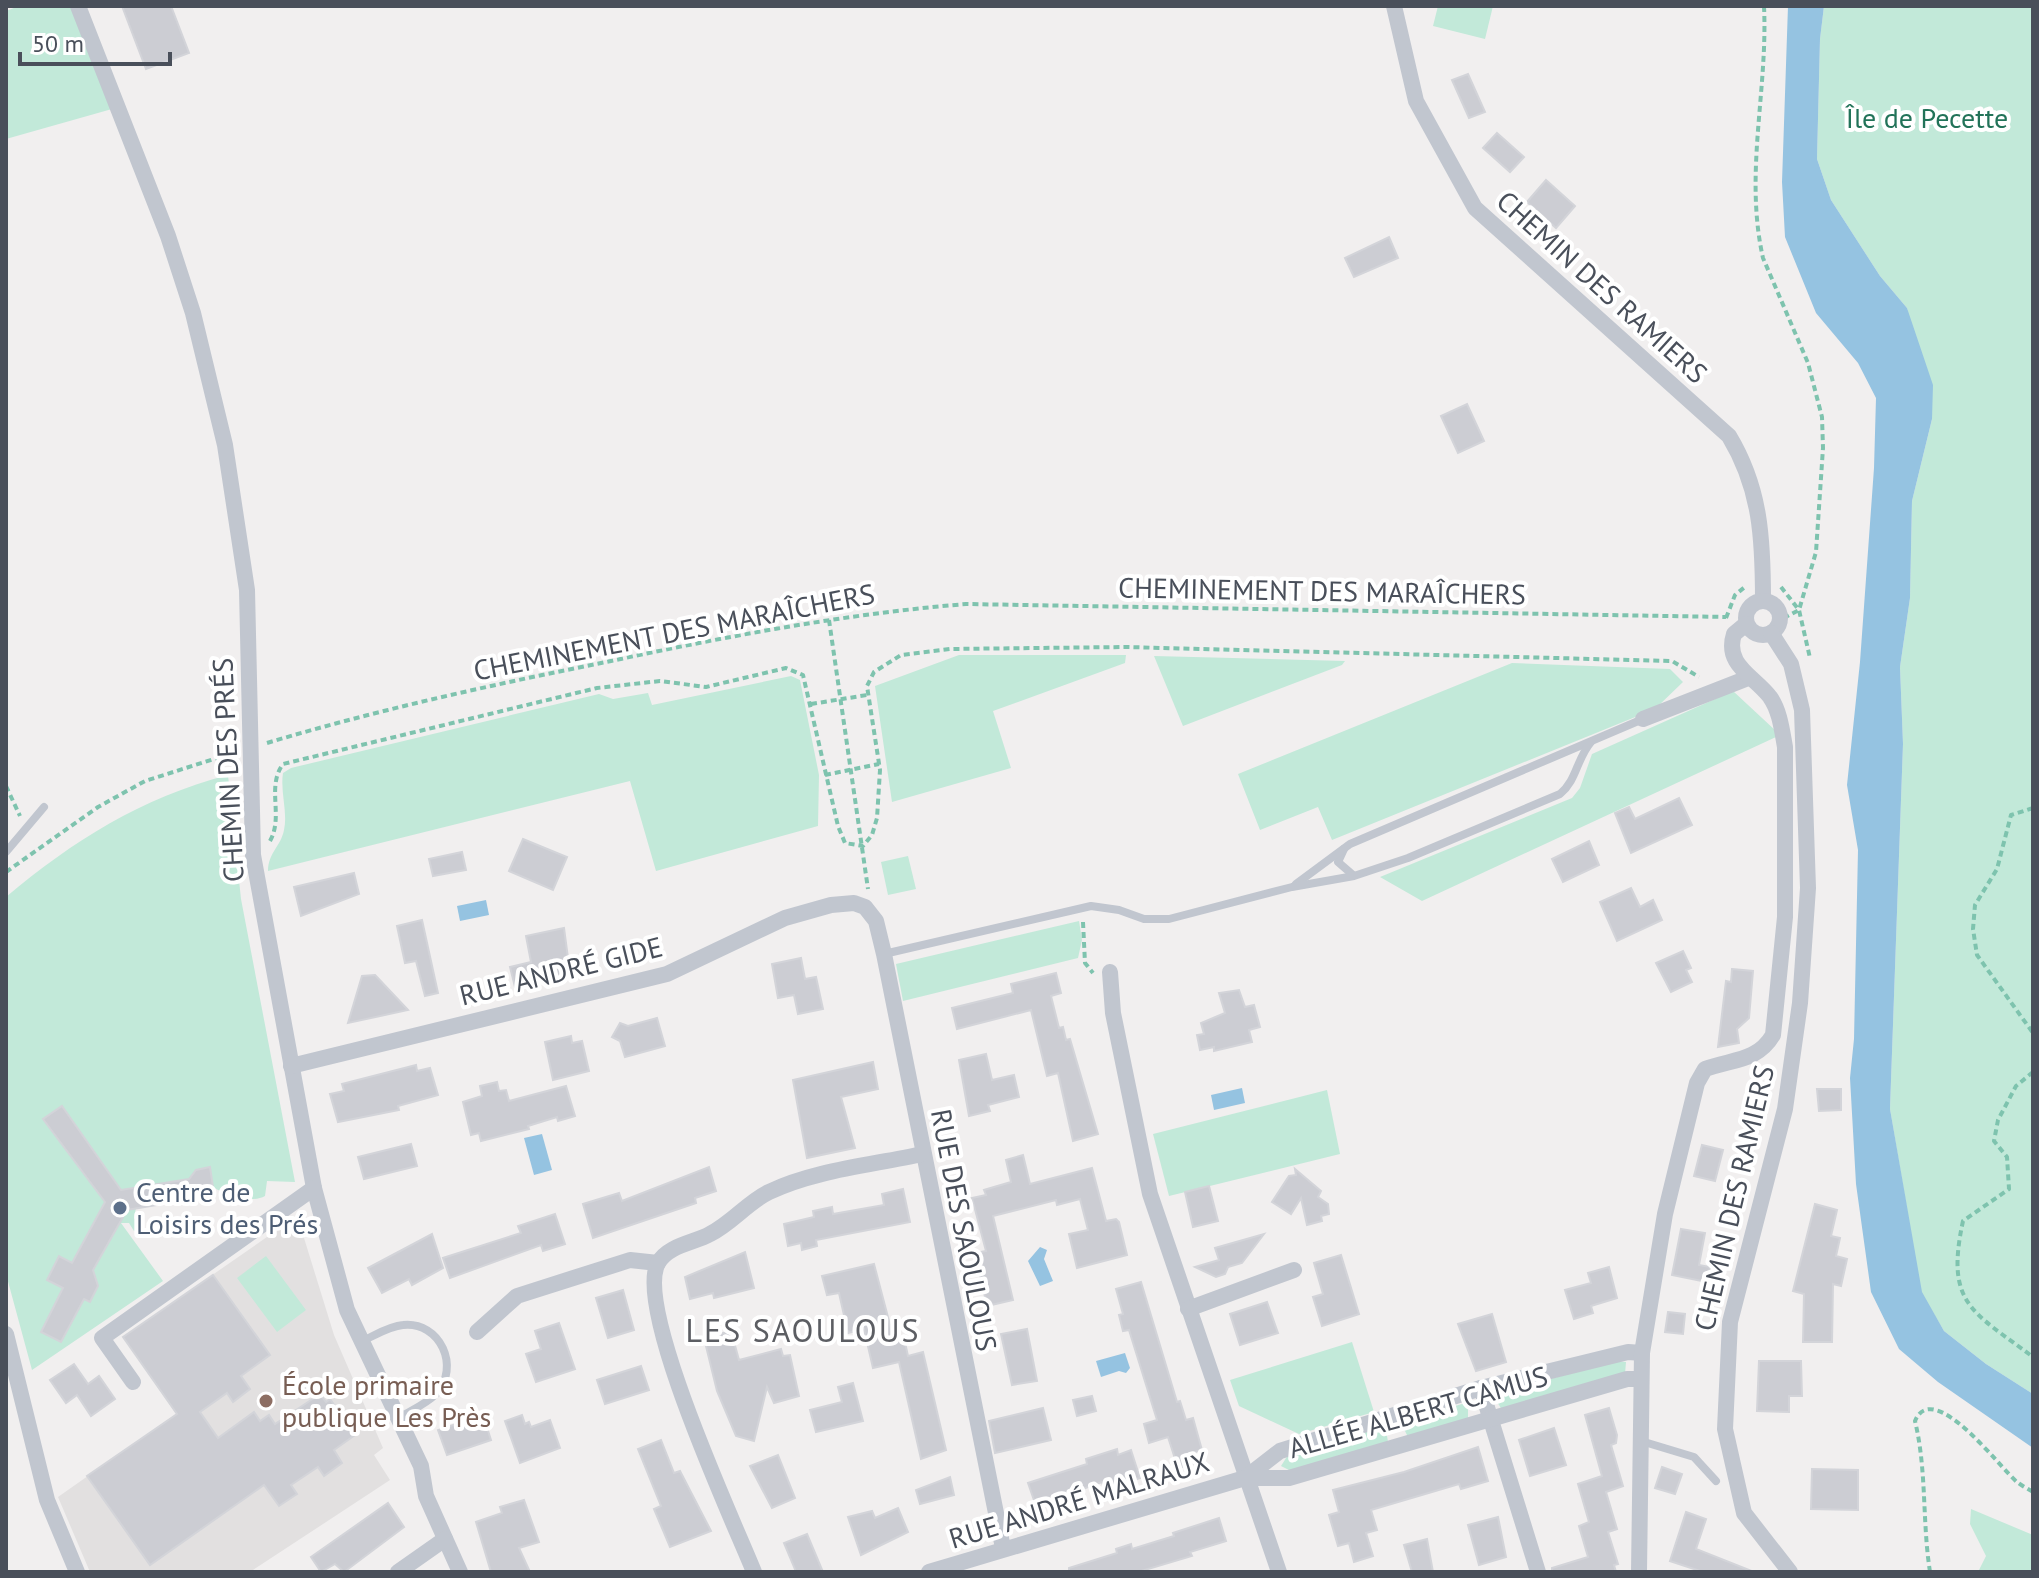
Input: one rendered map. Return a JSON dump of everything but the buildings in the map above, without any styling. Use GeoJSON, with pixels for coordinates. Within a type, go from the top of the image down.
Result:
{"type":"FeatureCollection","features":[{"type":"Feature","properties":{"kind":"street","name":"CHEMIN DES PRÉS"},"geometry":{"type":"LineString","coordinates":[[78,6],[168,236],[193,313],[225,445],[247,590],[253,855],[314,1188],[347,1310],[421,1466],[426,1496],[460,1572]]}},
{"type":"Feature","properties":{"kind":"street","name":"CHEMIN DES RAMIERS"},"geometry":{"type":"LineString","coordinates":[[1394,6],[1416,101],[1453,174],[1475,208],[1729,436],[1745,463],[1756,496],[1762,530],[1763,601],[1775,606],[1776,626],[1791,664],[1802,710],[1808,888],[1800,1003],[1785,1109],[1730,1322],[1725,1429],[1729,1461],[1744,1513],[1790,1572]]}},
{"type":"Feature","properties":{"kind":"street"},"geometry":{"type":"LineString","coordinates":[[1639,1572],[1642,1353],[1665,1214],[1697,1083],[1705,1069],[1752,1057],[1764,1050],[1773,1035],[1785,917],[1785,747],[1770,697],[1748,678],[1732,651],[1749,608],[1763,601]]}},
{"type":"Feature","properties":{"kind":"street"},"geometry":{"type":"LineString","coordinates":[[1740,629],[1757,634],[1776,626]]}},
{"type":"Feature","properties":{"kind":"street"},"geometry":{"type":"LineString","coordinates":[[1643,719],[1748,678]]}},
{"type":"Feature","properties":{"kind":"street","name":"RUE ANDRÉ GIDE"},"geometry":{"type":"LineString","coordinates":[[291,1066],[667,974],[785,918],[831,905],[854,903],[865,907]]}},
{"type":"Feature","properties":{"kind":"street","name":"RUE DES SAOULOUS"},"geometry":{"type":"LineString","coordinates":[[865,907],[876,921],[884,954],[1003,1548]]}},
{"type":"Feature","properties":{"kind":"street"},"geometry":{"type":"LineString","coordinates":[[1110,972],[1111,992],[1150,1194],[1279,1572]]}},
{"type":"Feature","properties":{"kind":"street"},"geometry":{"type":"LineString","coordinates":[[754,1572],[677,1383],[654,1303],[653,1282],[658,1263],[670,1250],[710,1234],[765,1193],[788,1184],[922,1154]]}},
{"type":"Feature","properties":{"kind":"street"},"geometry":{"type":"LineString","coordinates":[[133,1382],[102,1338],[314,1188]]}},
{"type":"Feature","properties":{"kind":"street"},"geometry":{"type":"LineString","coordinates":[[477,1332],[517,1296],[630,1260],[658,1263]]}},
{"type":"Feature","properties":{"kind":"street"},"geometry":{"type":"LineString","coordinates":[[1188,1309],[1294,1270]]}},
{"type":"Feature","properties":{"kind":"street"},"geometry":{"type":"LineString","coordinates":[[6,1334],[47,1500],[77,1572]]}},
{"type":"Feature","properties":{"kind":"street","name":"ALLÉE ALBERT CAMUS"},"geometry":{"type":"LineString","coordinates":[[1245,1478],[1280,1451],[1481,1388],[1628,1352],[1642,1353]]}},
{"type":"Feature","properties":{"kind":"street","name":"ALLÉE ALBERT CAMUS"},"geometry":{"type":"LineString","coordinates":[[1245,1478],[1289,1478],[1627,1379],[1641,1379]]}},
{"type":"Feature","properties":{"kind":"street"},"geometry":{"type":"LineString","coordinates":[[1481,1388],[1538,1572]]}},
{"type":"Feature","properties":{"kind":"street"},"geometry":{"type":"LineString","coordinates":[[1390,1417],[1401,1445]]}},
{"type":"Feature","properties":{"kind":"street","name":"RUE ANDRÉ MALRAUX"},"geometry":{"type":"LineString","coordinates":[[929,1572],[1245,1478]]}},
{"type":"Feature","properties":{"kind":"street"},"geometry":{"type":"LineString","coordinates":[[398,1572],[445,1539]]}},
{"type":"Feature","properties":{"kind":"lane"},"geometry":{"type":"LineString","coordinates":[[1292,887],[1344,848],[1643,719]]}},
{"type":"Feature","properties":{"kind":"lane"},"geometry":{"type":"LineString","coordinates":[[884,954],[1080,909],[1119,910],[1144,919],[1169,919],[1292,887],[1354,876],[1408,858],[1560,794],[1571,785],[1579,757],[1591,742]]}},
{"type":"Feature","properties":{"kind":"lane"},"geometry":{"type":"LineString","coordinates":[[6,852],[44,807]]}},
{"type":"Feature","properties":{"kind":"lane"},"geometry":{"type":"LineString","coordinates":[[1344,848],[1338,862],[1354,876]]}},
{"type":"Feature","properties":{"kind":"lane"},"geometry":{"type":"LineString","coordinates":[[362,1341],[400,1325],[418,1326],[432,1332],[443,1348],[448,1361],[446,1379],[435,1395],[398,1419]]}},
{"type":"Feature","properties":{"kind":"lane"},"geometry":{"type":"LineString","coordinates":[[1639,1440],[1694,1457],[1716,1481]]}},
{"type":"Feature","properties":{"kind":"path"},"geometry":{"type":"LineString","coordinates":[[1764,6],[1755,163],[1759,237],[1763,258],[1816,383],[1823,448],[1811,578],[1799,610],[1776,626]]}},
{"type":"Feature","properties":{"kind":"path"},"geometry":{"type":"LineString","coordinates":[[1740,629],[1726,617],[1735,595],[1749,584],[1763,582]]}},
{"type":"Feature","properties":{"kind":"path","name":"CHEMINEMENT DES MARAÎCHERS"},"geometry":{"type":"LineString","coordinates":[[6,872],[98,807],[145,781],[370,714],[797,623],[878,611],[966,604],[1726,617]]}},
{"type":"Feature","properties":{"kind":"path"},"geometry":{"type":"LineString","coordinates":[[829,620],[838,699],[869,885],[865,907]]}},
{"type":"Feature","properties":{"kind":"path"},"geometry":{"type":"LineString","coordinates":[[863,846],[872,835],[877,818],[879,764],[867,695],[874,672],[901,655],[950,649],[1125,647],[1672,661],[1701,678],[1716,692]]}},
{"type":"Feature","properties":{"kind":"path"},"geometry":{"type":"LineString","coordinates":[[253,855],[262,852],[276,830],[278,771],[283,764],[297,758],[634,682],[706,687],[786,668],[803,675],[825,775],[845,843],[863,846]]}},
{"type":"Feature","properties":{"kind":"path"},"geometry":{"type":"LineString","coordinates":[[811,704],[867,695]]}},
{"type":"Feature","properties":{"kind":"path"},"geometry":{"type":"LineString","coordinates":[[825,775],[879,764]]}},
{"type":"Feature","properties":{"kind":"path"},"geometry":{"type":"LineString","coordinates":[[6,786],[14,807],[28,827]]}},
{"type":"Feature","properties":{"kind":"path"},"geometry":{"type":"LineString","coordinates":[[2033,808],[2011,815],[1997,869],[1975,905],[1973,929],[1977,955],[2033,1033]]}},
{"type":"Feature","properties":{"kind":"path"},"geometry":{"type":"LineString","coordinates":[[1080,909],[1086,940],[1082,951],[1085,963],[1111,992]]}},
{"type":"Feature","properties":{"kind":"path"},"geometry":{"type":"LineString","coordinates":[[2033,1072],[2029,1079],[2016,1086],[1998,1120],[1994,1141],[2007,1157],[2009,1189],[1963,1221],[1955,1256],[1955,1275],[1964,1298],[1978,1315],[2033,1357]]}},
{"type":"Feature","properties":{"kind":"path"},"geometry":{"type":"LineString","coordinates":[[1930,1572],[1925,1541],[1926,1479],[1915,1421],[1919,1412],[1936,1411],[1959,1422],[2018,1484],[2033,1492]]}},
{"type":"Feature","properties":{"kind":"shaded area","name":"École primaire publique Les Près"},"geometry":{"type":"Polygon","coordinates":[[[290,1221],[300,1225],[334,1335],[383,1448],[374,1455],[390,1480],[250,1572],[90,1572],[58,1497],[176,1414],[125,1340],[126,1335],[290,1221]]]}},
{"type":"Feature","properties":{"kind":"green space"},"geometry":{"type":"Polygon","coordinates":[[[19,6],[70,6],[74,10],[112,109],[6,139],[6,11],[19,6]]]}},
{"type":"Feature","properties":{"kind":"green space"},"geometry":{"type":"Polygon","coordinates":[[[1438,6],[1493,6],[1485,39],[1433,26],[1438,6]]]}},
{"type":"Feature","properties":{"kind":"green space","name":"Île de Pecette"},"geometry":{"type":"Polygon","coordinates":[[[1824,6],[2033,6],[2033,1394],[1986,1364],[1944,1331],[1921,1292],[1890,1109],[1903,744],[1900,667],[1910,598],[1912,501],[1932,419],[1907,308],[1880,276],[1831,200],[1817,159],[1820,39],[1824,6]]]}},
{"type":"Feature","properties":{"kind":"green space"},"geometry":{"type":"Polygon","coordinates":[[[959,655],[1126,655],[1125,663],[993,711],[1011,768],[892,802],[875,686],[959,655]]]}},
{"type":"Feature","properties":{"kind":"green space"},"geometry":{"type":"Polygon","coordinates":[[[1154,656],[1345,661],[1342,665],[1183,726],[1154,656]]]}},
{"type":"Feature","properties":{"kind":"green space"},"geometry":{"type":"Polygon","coordinates":[[[1512,663],[1670,669],[1683,682],[1655,709],[1332,840],[1318,807],[1260,830],[1238,774],[1512,663]]]}},
{"type":"Feature","properties":{"kind":"green space"},"geometry":{"type":"Polygon","coordinates":[[[791,676],[800,680],[819,775],[818,826],[656,871],[630,781],[268,871],[270,859],[284,830],[283,773],[291,768],[599,694],[613,699],[648,693],[652,705],[791,676]]]}},
{"type":"Feature","properties":{"kind":"green space"},"geometry":{"type":"Polygon","coordinates":[[[1733,691],[1776,731],[1776,737],[1422,901],[1380,877],[1572,798],[1580,788],[1592,754],[1733,691]]]}},
{"type":"Feature","properties":{"kind":"green space"},"geometry":{"type":"Polygon","coordinates":[[[228,775],[241,899],[295,1182],[267,1181],[265,1196],[253,1199],[238,1198],[213,1187],[210,1193],[193,1196],[193,1199],[136,1208],[134,1218],[140,1226],[134,1231],[129,1223],[121,1223],[163,1281],[32,1370],[6,1274],[6,897],[57,857],[110,823],[166,796],[228,775]]]}},
{"type":"Feature","properties":{"kind":"green space"},"geometry":{"type":"Polygon","coordinates":[[[908,856],[916,889],[888,895],[881,862],[908,856]]]}},
{"type":"Feature","properties":{"kind":"green space"},"geometry":{"type":"Polygon","coordinates":[[[1079,921],[1082,940],[1078,958],[903,1001],[896,964],[1079,921]]]}},
{"type":"Feature","properties":{"kind":"green space"},"geometry":{"type":"Polygon","coordinates":[[[1327,1090],[1340,1154],[1169,1196],[1153,1134],[1327,1090]]]}},
{"type":"Feature","properties":{"kind":"green space"},"geometry":{"type":"Polygon","coordinates":[[[266,1256],[306,1310],[277,1332],[237,1278],[266,1256]]]}},
{"type":"Feature","properties":{"kind":"green space"},"geometry":{"type":"Polygon","coordinates":[[[1352,1342],[1374,1412],[1299,1434],[1239,1406],[1230,1380],[1352,1342]]]}},
{"type":"Feature","properties":{"kind":"green space"},"geometry":{"type":"Polygon","coordinates":[[[1615,1361],[1626,1362],[1625,1374],[1502,1410],[1496,1400],[1500,1393],[1615,1361]]]}},
{"type":"Feature","properties":{"kind":"green space"},"geometry":{"type":"Polygon","coordinates":[[[1462,1404],[1468,1406],[1468,1421],[1408,1437],[1403,1427],[1407,1420],[1462,1404]]]}},
{"type":"Feature","properties":{"kind":"green space"},"geometry":{"type":"Polygon","coordinates":[[[1380,1428],[1386,1430],[1388,1442],[1293,1472],[1281,1466],[1288,1455],[1380,1428]]]}},
{"type":"Feature","properties":{"kind":"green space"},"geometry":{"type":"Polygon","coordinates":[[[1971,1509],[2033,1535],[2033,1572],[1978,1572],[1986,1556],[1970,1524],[1971,1509]]]}},
{"type":"Feature","properties":{"kind":"water"},"geometry":{"type":"Polygon","coordinates":[[[1788,6],[1824,6],[1820,39],[1817,159],[1831,200],[1880,276],[1907,308],[1933,385],[1932,419],[1912,501],[1910,598],[1900,667],[1903,744],[1890,1109],[1922,1292],[1944,1331],[1986,1364],[2033,1394],[2033,1448],[1938,1382],[1899,1349],[1871,1292],[1856,1184],[1850,1078],[1854,1039],[1858,850],[1847,785],[1860,662],[1876,398],[1858,363],[1816,313],[1785,237],[1782,182],[1788,6]]]}},
{"type":"Feature","properties":{"kind":"water"},"geometry":{"type":"Polygon","coordinates":[[[486,900],[489,915],[460,921],[457,906],[486,900]]]}},
{"type":"Feature","properties":{"kind":"water"},"geometry":{"type":"Polygon","coordinates":[[[1242,1088],[1245,1103],[1214,1110],[1211,1095],[1242,1088]]]}},
{"type":"Feature","properties":{"kind":"water"},"geometry":{"type":"Polygon","coordinates":[[[542,1134],[552,1170],[534,1175],[524,1138],[542,1134]]]}},
{"type":"Feature","properties":{"kind":"water"},"geometry":{"type":"Polygon","coordinates":[[[1040,1247],[1047,1250],[1044,1259],[1053,1281],[1040,1286],[1028,1261],[1040,1247]]]}},
{"type":"Feature","properties":{"kind":"water"},"geometry":{"type":"Polygon","coordinates":[[[1125,1353],[1130,1368],[1126,1373],[1119,1371],[1101,1377],[1096,1361],[1125,1353]]]}},
{"type":"Feature","properties":{"kind":"place","name":"Centre de Loisirs des Prés"},"geometry":{"type":"Point","coordinates":[120,1208]}},
{"type":"Feature","properties":{"kind":"place","name":"École primaire publique Les Près"},"geometry":{"type":"Point","coordinates":[266,1401]}},
{"type":"Feature","properties":{"kind":"district","name":"LES SAOULOUS"},"geometry":{"type":"Point","coordinates":[803,1331]}}]}
